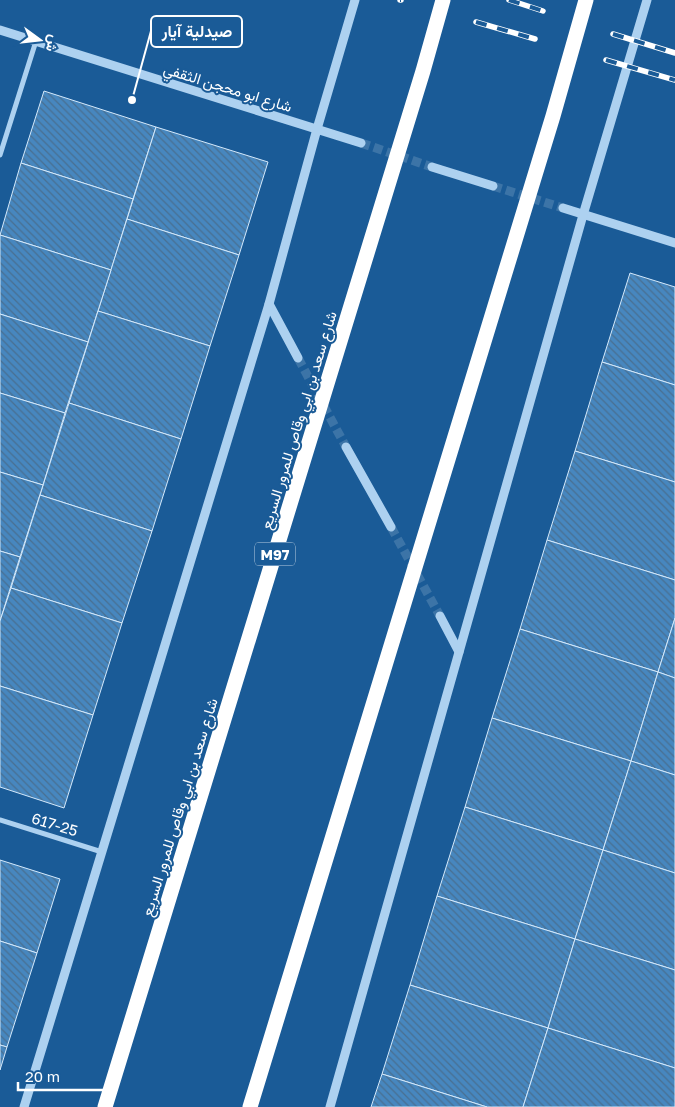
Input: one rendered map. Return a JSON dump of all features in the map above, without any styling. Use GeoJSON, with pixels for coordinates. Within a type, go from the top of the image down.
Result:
{"type":"FeatureCollection","features":[{"type":"Feature","properties":{"kind":"highway","name":"شارع سعد بن ابي وقاص للمرور السريع"},"geometry":{"type":"LineString","coordinates":[[105,1107],[420,81],[442,0]]}},
{"type":"Feature","properties":{"kind":"highway"},"geometry":{"type":"LineString","coordinates":[[250,1107],[553,116],[586,0]]}},
{"type":"Feature","properties":{"kind":"street"},"geometry":{"type":"LineString","coordinates":[[24,1107],[269,304],[316,129],[355,0]]}},
{"type":"Feature","properties":{"kind":"street"},"geometry":{"type":"LineString","coordinates":[[330,1107],[583,215],[647,0]]}},
{"type":"Feature","properties":{"kind":"street","name":"شارع ابو محجن الثقفي"},"geometry":{"type":"LineString","coordinates":[[0,30],[361,143]]}},
{"type":"Feature","properties":{"kind":"street"},"geometry":{"type":"LineString","coordinates":[[0,155],[36,42]]}},
{"type":"Feature","properties":{"kind":"street"},"geometry":{"type":"LineString","coordinates":[[432,166],[493,186]]}},
{"type":"Feature","properties":{"kind":"street"},"geometry":{"type":"LineString","coordinates":[[564,208],[675,243]]}},
{"type":"Feature","properties":{"kind":"street"},"geometry":{"type":"LineString","coordinates":[[269,304],[298,358]]}},
{"type":"Feature","properties":{"kind":"street"},"geometry":{"type":"LineString","coordinates":[[346,447],[391,527]]}},
{"type":"Feature","properties":{"kind":"street"},"geometry":{"type":"LineString","coordinates":[[440,616],[459,652]]}},
{"type":"Feature","properties":{"kind":"street","name":"617-25"},"geometry":{"type":"LineString","coordinates":[[0,820],[103,852]]}},
{"type":"Feature","properties":{"kind":"building"},"geometry":{"type":"Polygon","coordinates":[[[44,91],[156,127],[133,199],[21,163],[44,91]]]}},
{"type":"Feature","properties":{"kind":"building"},"geometry":{"type":"Polygon","coordinates":[[[156,127],[268,162],[239,255],[127,219],[156,127]]]}},
{"type":"Feature","properties":{"kind":"building"},"geometry":{"type":"Polygon","coordinates":[[[21,163],[133,199],[111,270],[0,235],[21,163]]]}},
{"type":"Feature","properties":{"kind":"building"},"geometry":{"type":"Polygon","coordinates":[[[127,219],[239,255],[210,346],[98,311],[127,219]]]}},
{"type":"Feature","properties":{"kind":"building"},"geometry":{"type":"Polygon","coordinates":[[[0,235],[111,270],[88,342],[0,314],[0,235]]]}},
{"type":"Feature","properties":{"kind":"building"},"geometry":{"type":"Polygon","coordinates":[[[630,273],[675,287],[675,385],[602,362],[630,273]]]}},
{"type":"Feature","properties":{"kind":"building"},"geometry":{"type":"Polygon","coordinates":[[[98,311],[210,346],[181,439],[69,403],[98,311]]]}},
{"type":"Feature","properties":{"kind":"building"},"geometry":{"type":"Polygon","coordinates":[[[0,314],[88,342],[65,413],[0,393],[0,314]]]}},
{"type":"Feature","properties":{"kind":"building"},"geometry":{"type":"Polygon","coordinates":[[[602,362],[675,385],[675,482],[575,451],[602,362]]]}},
{"type":"Feature","properties":{"kind":"building"},"geometry":{"type":"Polygon","coordinates":[[[0,393],[65,413],[43,485],[0,472],[0,393]]]}},
{"type":"Feature","properties":{"kind":"building"},"geometry":{"type":"Polygon","coordinates":[[[69,403],[181,439],[152,531],[40,495],[69,403]]]}},
{"type":"Feature","properties":{"kind":"building"},"geometry":{"type":"Polygon","coordinates":[[[575,451],[675,482],[675,580],[547,540],[575,451]]]}},
{"type":"Feature","properties":{"kind":"building"},"geometry":{"type":"Polygon","coordinates":[[[0,472],[43,485],[20,557],[0,551],[0,472]]]}},
{"type":"Feature","properties":{"kind":"building"},"geometry":{"type":"Polygon","coordinates":[[[40,495],[152,531],[122,623],[11,588],[40,495]]]}},
{"type":"Feature","properties":{"kind":"building"},"geometry":{"type":"Polygon","coordinates":[[[547,540],[675,580],[675,618],[658,672],[520,629],[547,540]]]}},
{"type":"Feature","properties":{"kind":"building"},"geometry":{"type":"Polygon","coordinates":[[[0,551],[20,557],[0,621],[0,551]]]}},
{"type":"Feature","properties":{"kind":"building"},"geometry":{"type":"Polygon","coordinates":[[[11,588],[122,623],[93,715],[0,686],[0,621],[11,588]]]}},
{"type":"Feature","properties":{"kind":"building"},"geometry":{"type":"Polygon","coordinates":[[[675,618],[675,678],[658,672],[675,618]]]}},
{"type":"Feature","properties":{"kind":"building"},"geometry":{"type":"Polygon","coordinates":[[[520,629],[658,672],[631,761],[492,718],[520,629]]]}},
{"type":"Feature","properties":{"kind":"building"},"geometry":{"type":"Polygon","coordinates":[[[658,672],[675,678],[675,775],[631,761],[658,672]]]}},
{"type":"Feature","properties":{"kind":"building"},"geometry":{"type":"Polygon","coordinates":[[[0,686],[93,715],[64,808],[0,787],[0,686]]]}},
{"type":"Feature","properties":{"kind":"building"},"geometry":{"type":"Polygon","coordinates":[[[492,718],[631,761],[603,850],[465,807],[492,718]]]}},
{"type":"Feature","properties":{"kind":"building"},"geometry":{"type":"Polygon","coordinates":[[[631,761],[675,775],[675,873],[603,850],[631,761]]]}},
{"type":"Feature","properties":{"kind":"building"},"geometry":{"type":"Polygon","coordinates":[[[465,807],[603,850],[575,939],[437,896],[465,807]]]}},
{"type":"Feature","properties":{"kind":"building"},"geometry":{"type":"Polygon","coordinates":[[[603,850],[675,873],[675,970],[575,939],[603,850]]]}},
{"type":"Feature","properties":{"kind":"building"},"geometry":{"type":"Polygon","coordinates":[[[0,860],[60,879],[37,953],[0,941],[0,860]]]}},
{"type":"Feature","properties":{"kind":"building"},"geometry":{"type":"Polygon","coordinates":[[[437,896],[575,939],[548,1028],[410,985],[437,896]]]}},
{"type":"Feature","properties":{"kind":"building"},"geometry":{"type":"Polygon","coordinates":[[[575,939],[675,970],[675,1068],[548,1028],[575,939]]]}},
{"type":"Feature","properties":{"kind":"building"},"geometry":{"type":"Polygon","coordinates":[[[0,941],[37,953],[7,1047],[0,1045],[0,941]]]}},
{"type":"Feature","properties":{"kind":"building"},"geometry":{"type":"Polygon","coordinates":[[[410,985],[548,1028],[523,1107],[487,1107],[382,1074],[410,985]]]}},
{"type":"Feature","properties":{"kind":"building"},"geometry":{"type":"Polygon","coordinates":[[[548,1028],[675,1068],[675,1107],[523,1107],[548,1028]]]}},
{"type":"Feature","properties":{"kind":"building"},"geometry":{"type":"Polygon","coordinates":[[[0,1045],[7,1047],[0,1070],[0,1045]]]}},
{"type":"Feature","properties":{"kind":"building"},"geometry":{"type":"Polygon","coordinates":[[[382,1074],[487,1107],[371,1107],[382,1074]]]}},
{"type":"Feature","properties":{"kind":"tunnel"},"geometry":{"type":"LineString","coordinates":[[361,143],[432,167]]}},
{"type":"Feature","properties":{"kind":"tunnel"},"geometry":{"type":"LineString","coordinates":[[493,186],[563,208]]}},
{"type":"Feature","properties":{"kind":"tunnel"},"geometry":{"type":"LineString","coordinates":[[298,358],[346,447]]}},
{"type":"Feature","properties":{"kind":"tunnel"},"geometry":{"type":"LineString","coordinates":[[391,527],[440,616]]}},
{"type":"Feature","properties":{"kind":"railway"},"geometry":{"type":"LineString","coordinates":[[509,0],[543,11]]}},
{"type":"Feature","properties":{"kind":"railway"},"geometry":{"type":"LineString","coordinates":[[476,22],[535,39]]}},
{"type":"Feature","properties":{"kind":"railway"},"geometry":{"type":"LineString","coordinates":[[613,34],[675,53]]}},
{"type":"Feature","properties":{"kind":"railway"},"geometry":{"type":"LineString","coordinates":[[606,60],[675,80]]}},
{"type":"Feature","properties":{"kind":"place","name":"صيدلية آيار"},"geometry":{"type":"Point","coordinates":[132,100]}}]}
